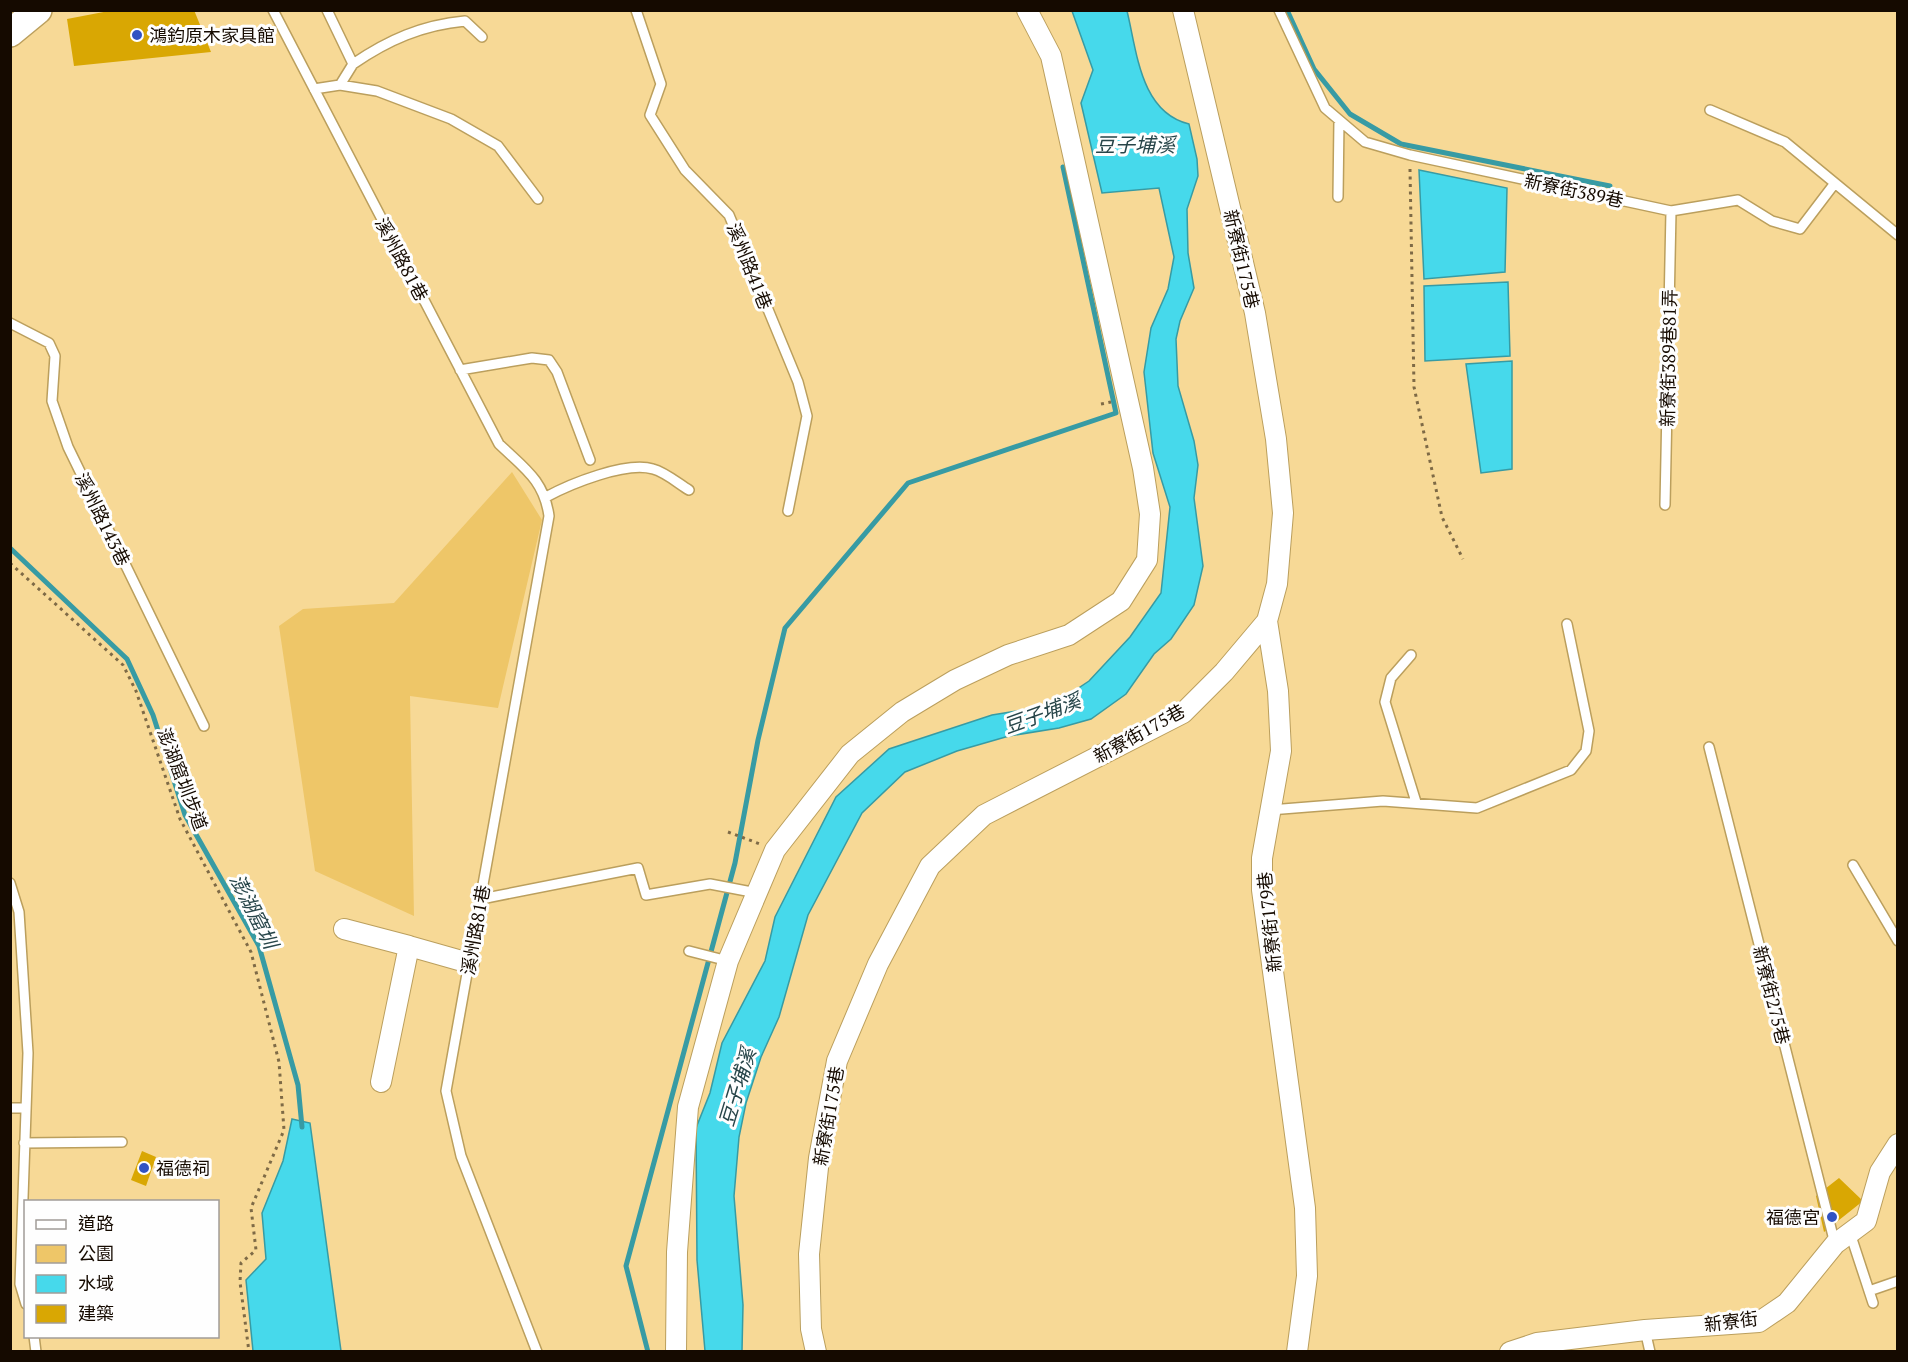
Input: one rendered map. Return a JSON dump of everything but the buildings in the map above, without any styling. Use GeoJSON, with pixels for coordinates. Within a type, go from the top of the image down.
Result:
{"type":"FeatureCollection","features":[{"type":"Feature","properties":{"kind":"street"},"geometry":{"type":"LineString","coordinates":[[10,33],[38,10]]}},
{"type":"Feature","properties":{"kind":"street"},"geometry":{"type":"LineString","coordinates":[[676,1352],[677,1252],[688,1107],[722,960],[757,893],[776,850],[850,754],[902,712],[956,680],[1008,654],[1068,635],[1121,601],[1147,561],[1150,514],[1143,468],[1050,56],[1028,10]]}},
{"type":"Feature","properties":{"kind":"street","name":"新寮街175巷"},"geometry":{"type":"LineString","coordinates":[[816,1352],[811,1329],[809,1254],[819,1158],[837,1061],[878,964],[930,866],[984,815],[1183,713],[1224,672],[1267,621],[1277,584],[1283,513],[1276,439],[1255,313],[1183,10]]}},
{"type":"Feature","properties":{"kind":"street","name":"新寮街179巷"},"geometry":{"type":"LineString","coordinates":[[1267,621],[1278,691],[1281,751],[1262,858],[1262,890],[1305,1208],[1307,1276],[1297,1352]]}},
{"type":"Feature","properties":{"kind":"street"},"geometry":{"type":"LineString","coordinates":[[344,929],[469,963]]}},
{"type":"Feature","properties":{"kind":"street"},"geometry":{"type":"LineString","coordinates":[[381,1082],[409,946]]}},
{"type":"Feature","properties":{"kind":"street","name":"新寮街"},"geometry":{"type":"LineString","coordinates":[[1510,1352],[1537,1343],[1645,1330],[1760,1322],[1786,1303],[1842,1238],[1866,1221],[1880,1172],[1898,1144]]}},
{"type":"Feature","properties":{"kind":"lane","name":"溪州路81巷"},"geometry":{"type":"LineString","coordinates":[[273,10],[499,444],[537,480],[546,497],[549,516],[446,1091],[460,1156],[537,1352]]}},
{"type":"Feature","properties":{"kind":"lane"},"geometry":{"type":"LineString","coordinates":[[327,10],[353,64]]}},
{"type":"Feature","properties":{"kind":"lane","name":"溪州路41巷"},"geometry":{"type":"LineString","coordinates":[[636,10],[661,84],[650,115],[685,170],[729,215],[798,382],[807,416],[788,511]]}},
{"type":"Feature","properties":{"kind":"lane","name":"新寮街389巷"},"geometry":{"type":"LineString","coordinates":[[1279,10],[1325,108],[1365,142],[1410,155],[1671,211],[1738,200],[1772,221],[1800,229],[1835,183]]}},
{"type":"Feature","properties":{"kind":"lane"},"geometry":{"type":"LineString","coordinates":[[340,85],[353,64],[382,44],[441,23],[465,21],[482,37]]}},
{"type":"Feature","properties":{"kind":"lane"},"geometry":{"type":"LineString","coordinates":[[314,89],[340,85],[377,91],[452,119],[498,146],[538,199]]}},
{"type":"Feature","properties":{"kind":"lane"},"geometry":{"type":"LineString","coordinates":[[1710,110],[1785,142],[1898,235]]}},
{"type":"Feature","properties":{"kind":"lane"},"geometry":{"type":"LineString","coordinates":[[1338,197],[1339,120]]}},
{"type":"Feature","properties":{"kind":"lane","name":"新寮街389巷81弄"},"geometry":{"type":"LineString","coordinates":[[1665,505],[1671,211]]}},
{"type":"Feature","properties":{"kind":"lane","name":"溪州路143巷"},"geometry":{"type":"LineString","coordinates":[[10,323],[49,343],[55,356],[52,401],[68,447],[204,726]]}},
{"type":"Feature","properties":{"kind":"lane"},"geometry":{"type":"LineString","coordinates":[[460,370],[532,358],[549,360],[557,372],[590,460]]}},
{"type":"Feature","properties":{"kind":"lane"},"geometry":{"type":"LineString","coordinates":[[546,497],[573,482],[639,468],[653,469],[689,490]]}},
{"type":"Feature","properties":{"kind":"lane"},"geometry":{"type":"LineString","coordinates":[[1269,810],[1383,801],[1416,802],[1448,808],[1477,808],[1571,770],[1586,751],[1589,731],[1567,624]]}},
{"type":"Feature","properties":{"kind":"lane"},"geometry":{"type":"LineString","coordinates":[[1411,655],[1391,678],[1384,702],[1416,802]]}},
{"type":"Feature","properties":{"kind":"lane","name":"新寮街275巷"},"geometry":{"type":"LineString","coordinates":[[1709,747],[1842,1238],[1873,1303]]}},
{"type":"Feature","properties":{"kind":"lane"},"geometry":{"type":"LineString","coordinates":[[1853,865],[1898,941]]}},
{"type":"Feature","properties":{"kind":"lane"},"geometry":{"type":"LineString","coordinates":[[481,899],[638,868],[646,895],[710,884],[757,893]]}},
{"type":"Feature","properties":{"kind":"lane"},"geometry":{"type":"LineString","coordinates":[[10,883],[19,912],[28,1053],[20,1284],[24,1297]]}},
{"type":"Feature","properties":{"kind":"lane"},"geometry":{"type":"LineString","coordinates":[[690,951],[722,960]]}},
{"type":"Feature","properties":{"kind":"lane"},"geometry":{"type":"LineString","coordinates":[[10,1108],[25,1108]]}},
{"type":"Feature","properties":{"kind":"lane"},"geometry":{"type":"LineString","coordinates":[[24,1143],[122,1142]]}},
{"type":"Feature","properties":{"kind":"lane"},"geometry":{"type":"LineString","coordinates":[[1869,1291],[1898,1281]]}},
{"type":"Feature","properties":{"kind":"lane"},"geometry":{"type":"LineString","coordinates":[[1645,1330],[1650,1352]]}},
{"type":"Feature","properties":{"kind":"path"},"geometry":{"type":"LineString","coordinates":[[1410,155],[1414,387],[1442,517],[1462,559]]}},
{"type":"Feature","properties":{"kind":"path","name":"澎湖窟圳步道"},"geometry":{"type":"LineString","coordinates":[[10,562],[123,665],[136,691],[180,819],[251,951],[279,1062],[284,1130],[251,1208],[256,1250],[241,1263],[240,1282],[249,1352]]}},
{"type":"Feature","properties":{"kind":"path"},"geometry":{"type":"LineString","coordinates":[[728,832],[747,839]]}},
{"type":"Feature","properties":{"kind":"green space"},"geometry":{"type":"Polygon","coordinates":[[[512,472],[542,520],[498,708],[410,696],[414,916],[315,871],[279,626],[303,609],[394,603],[512,472]]]}},
{"type":"Feature","properties":{"kind":"water","name":"豆子埔溪"},"geometry":{"type":"Polygon","coordinates":[[[1072,11],[1127,11],[1138,61],[1150,94],[1160,107],[1173,117],[1189,124],[1197,159],[1198,176],[1187,209],[1188,253],[1194,288],[1180,321],[1176,339],[1178,386],[1194,441],[1198,465],[1194,498],[1203,566],[1194,605],[1171,639],[1154,654],[1126,694],[1091,719],[1059,728],[1009,736],[957,751],[905,772],[862,813],[808,915],[779,1017],[761,1057],[746,1103],[739,1137],[734,1196],[743,1305],[742,1351],[705,1351],[697,1260],[696,1128],[710,1093],[722,1043],[765,961],[775,917],[836,797],[889,749],[992,715],[1053,705],[1089,681],[1130,637],[1161,593],[1170,507],[1153,453],[1144,372],[1151,328],[1168,289],[1174,257],[1159,188],[1102,193],[1081,103],[1093,70],[1072,11]]]}},
{"type":"Feature","properties":{"kind":"water"},"geometry":{"type":"Polygon","coordinates":[[[1419,170],[1507,188],[1505,272],[1424,279],[1419,170]]]}},
{"type":"Feature","properties":{"kind":"water"},"geometry":{"type":"Polygon","coordinates":[[[1508,282],[1510,356],[1425,361],[1424,286],[1508,282]]]}},
{"type":"Feature","properties":{"kind":"water"},"geometry":{"type":"Polygon","coordinates":[[[1512,361],[1512,469],[1481,473],[1466,364],[1512,361]]]}},
{"type":"Feature","properties":{"kind":"water"},"geometry":{"type":"Polygon","coordinates":[[[292,1119],[310,1123],[341,1351],[253,1351],[246,1280],[266,1259],[262,1213],[283,1161],[292,1119]]]}},
{"type":"Feature","properties":{"kind":"waterway"},"geometry":{"type":"LineString","coordinates":[[1287,10],[1314,69],[1350,114],[1401,144],[1610,186]]}},
{"type":"Feature","properties":{"kind":"waterway"},"geometry":{"type":"LineString","coordinates":[[648,1352],[626,1266],[735,863],[758,740],[785,628],[908,483],[1116,413],[1063,167]]}},
{"type":"Feature","properties":{"kind":"waterway","name":"澎湖窟圳"},"geometry":{"type":"LineString","coordinates":[[10,548],[127,659],[153,715],[185,815],[259,946],[298,1085],[302,1127]]}},
{"type":"Feature","properties":{"kind":"place","name":"鴻鈞原木家具館"},"geometry":{"type":"Point","coordinates":[137,35]}},
{"type":"Feature","properties":{"kind":"place","name":"福德祠"},"geometry":{"type":"Point","coordinates":[144,1168]}},
{"type":"Feature","properties":{"kind":"place","name":"福德宮"},"geometry":{"type":"Point","coordinates":[1832,1217]}}]}
